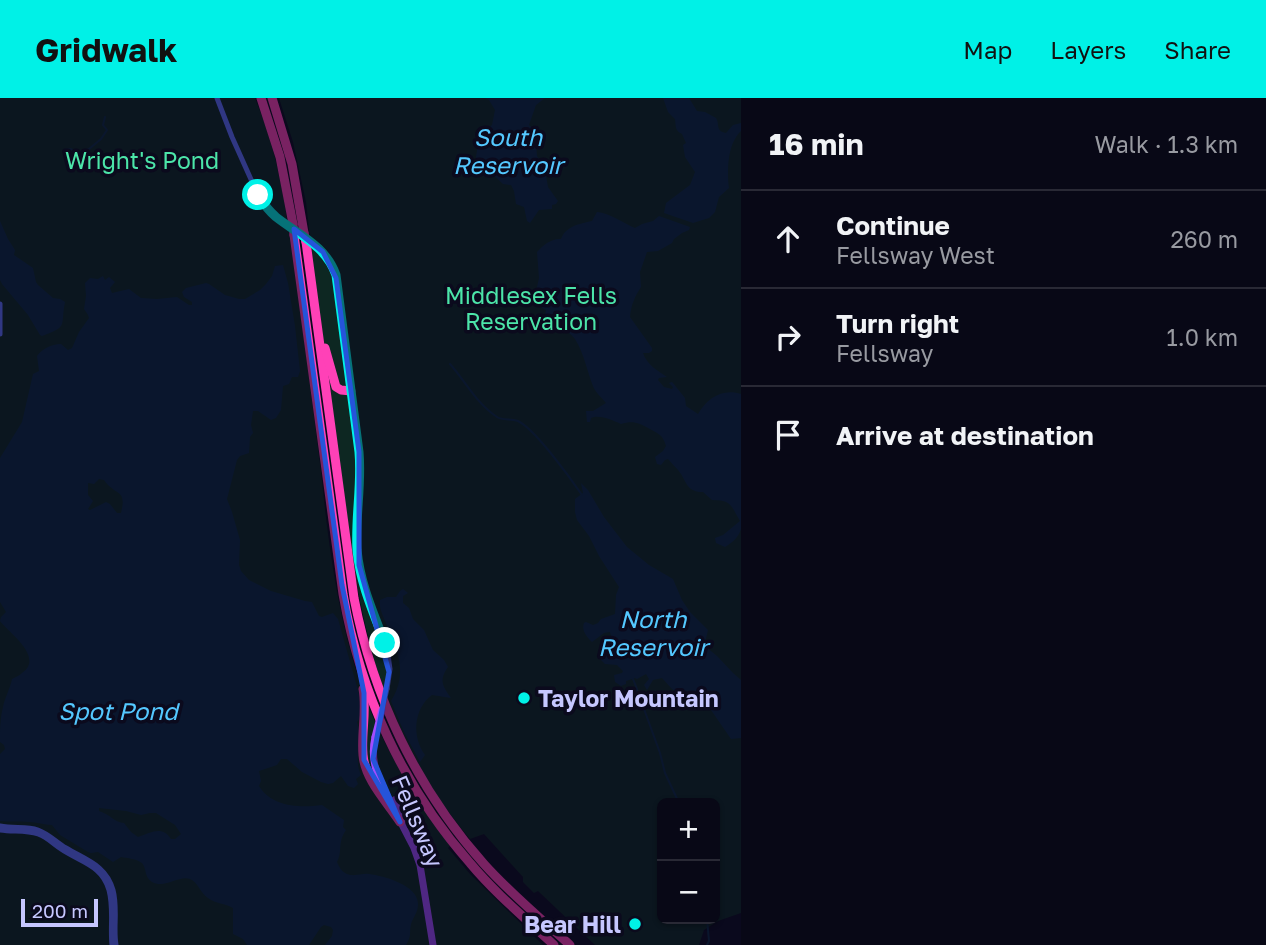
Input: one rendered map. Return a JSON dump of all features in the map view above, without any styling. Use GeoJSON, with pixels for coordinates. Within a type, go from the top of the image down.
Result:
{"type":"FeatureCollection","features":[{"type":"Feature","properties":{"kind":"highway"},"geometry":{"type":"LineString","coordinates":[[261,98],[280,157],[316,316],[336,387],[351,391]]}},
{"type":"Feature","properties":{"kind":"highway"},"geometry":{"type":"LineString","coordinates":[[272,98],[292,164],[341,584],[360,666],[376,711],[396,754],[435,819],[483,877],[554,945]]}},
{"type":"Feature","properties":{"kind":"highway"},"geometry":{"type":"LineString","coordinates":[[316,316],[354,598],[364,644],[385,706],[418,773],[460,835],[497,877],[569,945]]}},
{"type":"Feature","properties":{"kind":"highway"},"geometry":{"type":"LineString","coordinates":[[360,666],[365,708],[365,765],[371,779],[400,822]]}},
{"type":"Feature","properties":{"kind":"main road","name":"Fellsway"},"geometry":{"type":"LineString","coordinates":[[217,98],[258,195],[274,215],[318,247],[331,264],[337,281],[360,465],[358,557],[365,593],[388,655],[390,669],[375,737],[374,763],[377,777],[414,848],[421,870],[435,945]]}},
{"type":"Feature","properties":{"kind":"main road"},"geometry":{"type":"LineString","coordinates":[[0,304],[0,334]]}},
{"type":"Feature","properties":{"kind":"main road","name":"Fellsway"},"geometry":{"type":"LineString","coordinates":[[374,754],[382,778],[423,859],[435,945]]}},
{"type":"Feature","properties":{"kind":"main road"},"geometry":{"type":"LineString","coordinates":[[0,828],[43,836],[100,873],[107,884],[111,902],[114,945]]}},
{"type":"Feature","properties":{"kind":"highlighted area"},"geometry":{"type":"Polygon","coordinates":[[[294,229],[323,252],[336,278],[359,452],[359,565],[389,672],[373,759],[400,822],[364,760],[364,693],[342,585],[294,229]]]}},
{"type":"Feature","properties":{"kind":"green space","name":"Wright's Pond"},"geometry":{"type":"Polygon","coordinates":[[[0,98],[255,98],[271,143],[283,194],[334,577],[359,680],[387,746],[410,787],[450,846],[448,848],[470,874],[543,945],[0,945],[0,98]]]}},
{"type":"Feature","properties":{"kind":"green space","name":"Middlesex Fells Reservation"},"geometry":{"type":"Polygon","coordinates":[[[279,98],[741,98],[741,913],[720,920],[720,798],[657,798],[657,924],[713,924],[704,930],[699,945],[595,945],[538,891],[534,893],[523,882],[523,877],[484,834],[470,839],[439,798],[412,754],[381,683],[359,596],[306,202],[293,142],[279,98]]]}},
{"type":"Feature","properties":{"kind":"water","name":"South Reservoir"},"geometry":{"type":"Polygon","coordinates":[[[485,98],[545,98],[536,105],[529,125],[543,134],[543,138],[536,143],[537,156],[545,170],[548,187],[558,201],[552,205],[552,209],[539,210],[530,223],[527,221],[524,207],[516,204],[511,185],[503,184],[490,172],[480,169],[476,157],[479,137],[492,125],[495,110],[485,98]]]}},
{"type":"Feature","properties":{"kind":"water"},"geometry":{"type":"Polygon","coordinates":[[[663,98],[689,98],[697,111],[716,118],[719,129],[726,133],[733,125],[741,123],[741,131],[736,136],[729,158],[729,188],[719,197],[715,212],[709,218],[693,223],[664,213],[666,203],[690,185],[695,172],[685,157],[683,145],[686,143],[663,98]]]}},
{"type":"Feature","properties":{"kind":"water"},"geometry":{"type":"Polygon","coordinates":[[[597,212],[612,216],[635,228],[659,216],[690,227],[672,243],[658,251],[647,252],[640,272],[641,287],[630,317],[652,348],[649,353],[643,353],[647,361],[667,377],[658,380],[664,387],[672,389],[669,383],[672,382],[685,398],[686,406],[698,414],[706,403],[722,393],[741,394],[741,529],[735,540],[725,547],[716,543],[715,538],[740,521],[735,511],[727,503],[712,500],[703,492],[691,489],[668,459],[661,465],[657,464],[655,457],[666,446],[660,435],[636,423],[621,424],[598,417],[587,422],[586,411],[593,411],[606,403],[594,388],[575,339],[548,320],[545,316],[546,310],[539,306],[539,300],[535,296],[539,278],[537,252],[548,242],[561,239],[570,228],[592,221],[597,212]]]}},
{"type":"Feature","properties":{"kind":"water"},"geometry":{"type":"Polygon","coordinates":[[[0,221],[15,250],[14,255],[33,268],[38,285],[53,298],[65,302],[62,325],[56,330],[40,335],[28,315],[2,284],[0,221]]]}},
{"type":"Feature","properties":{"kind":"water","name":"Spot Pond"},"geometry":{"type":"Polygon","coordinates":[[[283,265],[288,283],[300,371],[298,377],[292,377],[289,384],[283,386],[281,410],[276,418],[271,420],[258,411],[253,411],[249,453],[237,460],[227,499],[240,540],[239,565],[249,580],[271,591],[312,602],[319,616],[333,613],[338,619],[359,694],[361,717],[357,722],[361,775],[356,779],[358,784],[354,788],[348,786],[341,776],[328,784],[302,772],[287,759],[281,759],[277,765],[259,771],[259,786],[264,793],[279,802],[295,806],[322,805],[344,820],[343,827],[346,830],[337,862],[345,873],[383,877],[406,887],[417,897],[418,907],[406,945],[325,945],[333,930],[324,925],[309,945],[247,945],[243,939],[233,934],[233,908],[208,898],[190,879],[157,884],[149,880],[142,863],[121,857],[113,862],[98,852],[88,852],[60,835],[52,825],[0,821],[0,754],[5,749],[0,742],[2,711],[12,679],[28,667],[29,660],[23,645],[0,621],[6,612],[0,602],[0,458],[22,422],[33,374],[39,371],[37,356],[54,345],[61,344],[68,350],[72,348],[89,318],[84,309],[85,283],[90,278],[98,279],[103,276],[105,280],[109,277],[115,282],[110,288],[112,293],[129,289],[141,298],[177,297],[192,305],[182,292],[186,288],[206,283],[225,295],[245,299],[266,284],[275,266],[283,265]],[[99,479],[94,484],[88,483],[88,495],[93,501],[88,509],[106,502],[117,513],[121,513],[121,496],[104,480],[99,479]],[[99,808],[99,811],[124,823],[138,837],[160,831],[175,839],[181,834],[175,825],[156,813],[141,815],[99,808]]]}},
{"type":"Feature","properties":{"kind":"water","name":"North Reservoir"},"geometry":{"type":"Polygon","coordinates":[[[581,483],[627,547],[649,565],[673,579],[690,612],[708,630],[706,647],[741,680],[741,738],[731,739],[711,710],[690,701],[672,689],[662,678],[653,680],[647,690],[644,685],[649,679],[646,674],[626,681],[626,684],[621,686],[615,682],[614,675],[623,671],[617,665],[605,664],[601,660],[611,636],[610,632],[592,642],[583,626],[586,622],[593,625],[615,614],[619,587],[577,520],[575,499],[583,493],[581,483]]]}},
{"type":"Feature","properties":{"kind":"water"},"geometry":{"type":"Polygon","coordinates":[[[403,589],[408,593],[403,596],[403,603],[424,630],[433,650],[448,667],[443,675],[443,682],[451,698],[432,695],[418,715],[416,732],[425,755],[420,762],[391,701],[399,681],[399,661],[380,606],[380,600],[396,597],[403,589]]]}},
{"type":"Feature","properties":{"kind":"waterway"},"geometry":{"type":"LineString","coordinates":[[64,150],[71,149],[78,153],[89,149],[107,130],[103,125],[105,117]]}},
{"type":"Feature","properties":{"kind":"waterway"},"geometry":{"type":"LineString","coordinates":[[450,364],[477,399],[490,411],[499,418],[518,421],[534,434],[582,495]]}},
{"type":"Feature","properties":{"kind":"waterway"},"geometry":{"type":"LineString","coordinates":[[633,679],[638,702],[644,709],[665,773],[677,798]]}},
{"type":"Feature","properties":{"kind":"waterway"},"geometry":{"type":"LineString","coordinates":[[707,924],[707,945]]}},
{"type":"Feature","properties":{"kind":"place","name":"Taylor Mountain"},"geometry":{"type":"Point","coordinates":[524,698]}},
{"type":"Feature","properties":{"kind":"place","name":"Bear Hill"},"geometry":{"type":"Point","coordinates":[635,924]}},
{"type":"Feature","properties":{"kind":"route"},"geometry":{"type":"LineString","coordinates":[[258,195],[274,215],[322,251],[336,275],[359,452],[357,550],[365,593],[385,643]]}}]}
